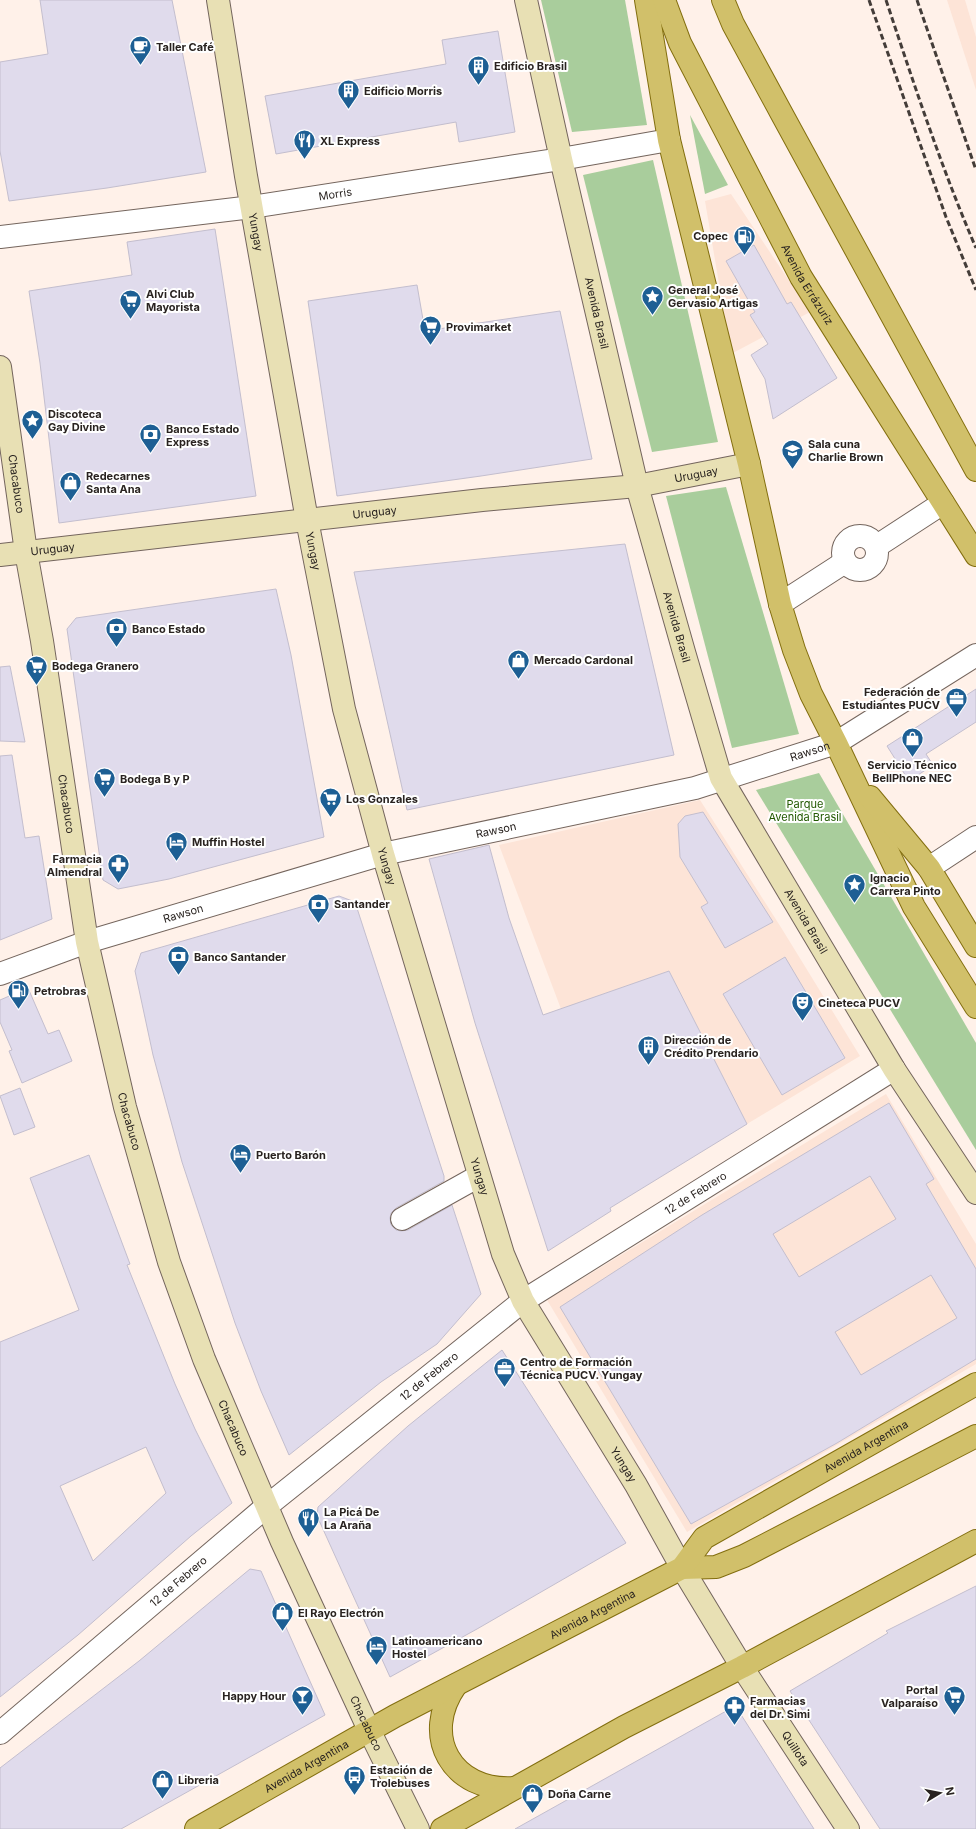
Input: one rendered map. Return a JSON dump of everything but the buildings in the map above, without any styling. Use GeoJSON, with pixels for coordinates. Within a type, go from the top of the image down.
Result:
{"type":"FeatureCollection","features":[{"type":"Feature","properties":{"kind":"main road"},"geometry":{"type":"LineString","coordinates":[[646,0],[669,140],[749,464],[780,604],[794,650],[811,694],[914,907],[976,1007]]}},
{"type":"Feature","properties":{"kind":"main road","name":"Avenida Errázuriz"},"geometry":{"type":"LineString","coordinates":[[664,0],[680,43],[801,277],[976,555]]}},
{"type":"Feature","properties":{"kind":"main road"},"geometry":{"type":"LineString","coordinates":[[723,0],[740,37],[976,470]]}},
{"type":"Feature","properties":{"kind":"main road"},"geometry":{"type":"LineString","coordinates":[[851,241],[976,438]]}},
{"type":"Feature","properties":{"kind":"main road"},"geometry":{"type":"LineString","coordinates":[[849,771],[929,868],[976,946]]}},
{"type":"Feature","properties":{"kind":"main road","name":"Avenida Argentina"},"geometry":{"type":"LineString","coordinates":[[196,1829],[369,1730],[682,1568],[704,1538],[976,1384]]}},
{"type":"Feature","properties":{"kind":"main road"},"geometry":{"type":"LineString","coordinates":[[682,1568],[716,1567],[744,1556],[976,1436]]}},
{"type":"Feature","properties":{"kind":"main road"},"geometry":{"type":"LineString","coordinates":[[442,1829],[624,1727],[742,1667],[976,1541]]}},
{"type":"Feature","properties":{"kind":"main road"},"geometry":{"type":"LineString","coordinates":[[456,1685],[446,1702],[440,1722],[444,1748],[451,1761],[460,1772],[472,1781],[485,1786],[500,1789],[514,1788]]}},
{"type":"Feature","properties":{"kind":"street","name":"Yungay"},"geometry":{"type":"LineString","coordinates":[[218,0],[252,207],[307,520],[344,709],[383,854],[503,1254],[522,1301],[636,1486],[682,1568],[742,1667]]}},
{"type":"Feature","properties":{"kind":"street","name":"Avenida Brasil"},"geometry":{"type":"LineString","coordinates":[[526,0],[561,159],[637,486],[721,778],[894,1069],[976,1193]]}},
{"type":"Feature","properties":{"kind":"street","name":"Morris"},"geometry":{"type":"LineString","coordinates":[[0,237],[216,210],[252,207],[561,159],[669,140]]}},
{"type":"Feature","properties":{"kind":"street","name":"Chacabuco"},"geometry":{"type":"LineString","coordinates":[[0,367],[26,552],[42,642],[87,942],[125,1107],[169,1262],[204,1359],[267,1506],[369,1730],[418,1829]]}},
{"type":"Feature","properties":{"kind":"street","name":"Uruguay"},"geometry":{"type":"LineString","coordinates":[[0,555],[482,500],[637,486],[749,464]]}},
{"type":"Feature","properties":{"kind":"street"},"geometry":{"type":"LineString","coordinates":[[780,604],[845,562],[843,557],[844,546],[852,538],[862,536],[868,537],[877,546],[943,503]]}},
{"type":"Feature","properties":{"kind":"street","name":"Rawson"},"geometry":{"type":"LineString","coordinates":[[0,974],[87,942],[383,854],[695,788],[721,778],[749,771],[836,743],[976,655]]}},
{"type":"Feature","properties":{"kind":"street"},"geometry":{"type":"LineString","coordinates":[[929,868],[976,837]]}},
{"type":"Feature","properties":{"kind":"street","name":"12 de Febrero"},"geometry":{"type":"LineString","coordinates":[[0,1733],[267,1506],[522,1301],[894,1069]]}},
{"type":"Feature","properties":{"kind":"street"},"geometry":{"type":"LineString","coordinates":[[402,1219],[479,1176]]}},
{"type":"Feature","properties":{"kind":"street","name":"Quillota"},"geometry":{"type":"LineString","coordinates":[[742,1667],[848,1829]]}},
{"type":"Feature","properties":{"kind":"shaded area"},"geometry":{"type":"Polygon","coordinates":[[[947,0],[965,0],[976,37],[976,90],[947,0]]]}},
{"type":"Feature","properties":{"kind":"shaded area","name":"Copec"},"geometry":{"type":"Polygon","coordinates":[[[731,194],[810,312],[731,354],[705,201],[731,194]]]}},
{"type":"Feature","properties":{"kind":"shaded area"},"geometry":{"type":"Polygon","coordinates":[[[700,800],[860,1056],[747,1124],[669,971],[561,1009],[499,845],[700,800]]]}},
{"type":"Feature","properties":{"kind":"shaded area"},"geometry":{"type":"Polygon","coordinates":[[[886,1094],[976,1244],[976,1364],[687,1532],[547,1300],[886,1094]]]}},
{"type":"Feature","properties":{"kind":"green space"},"geometry":{"type":"Polygon","coordinates":[[[541,0],[625,0],[647,125],[572,132],[541,0]]]}},
{"type":"Feature","properties":{"kind":"green space"},"geometry":{"type":"Polygon","coordinates":[[[690,115],[728,185],[705,194],[690,115]]]}},
{"type":"Feature","properties":{"kind":"green space"},"geometry":{"type":"Polygon","coordinates":[[[653,160],[718,442],[652,452],[583,175],[653,160]]]}},
{"type":"Feature","properties":{"kind":"green space"},"geometry":{"type":"Polygon","coordinates":[[[726,487],[799,734],[732,748],[666,496],[726,487]]]}},
{"type":"Feature","properties":{"kind":"green space","name":"Parque Avenida Brasil"},"geometry":{"type":"Polygon","coordinates":[[[819,773],[976,1043],[976,1150],[756,790],[819,773]]]}},
{"type":"Feature","properties":{"kind":"railway"},"geometry":{"type":"LineString","coordinates":[[869,0],[946,217],[976,290]]}},
{"type":"Feature","properties":{"kind":"railway"},"geometry":{"type":"LineString","coordinates":[[886,0],[940,156],[976,248]]}},
{"type":"Feature","properties":{"kind":"railway"},"geometry":{"type":"LineString","coordinates":[[917,0],[976,170]]}},
{"type":"Feature","properties":{"kind":"place","name":"Taller Café"},"geometry":{"type":"Point","coordinates":[141,66]}},
{"type":"Feature","properties":{"kind":"place","name":"Edificio Brasil"},"geometry":{"type":"Point","coordinates":[479,86]}},
{"type":"Feature","properties":{"kind":"place","name":"Edificio Morris"},"geometry":{"type":"Point","coordinates":[348,110]}},
{"type":"Feature","properties":{"kind":"place","name":"XL Express"},"geometry":{"type":"Point","coordinates":[305,160]}},
{"type":"Feature","properties":{"kind":"place","name":"Copec"},"geometry":{"type":"Point","coordinates":[744,256]}},
{"type":"Feature","properties":{"kind":"place","name":"General José Gervasio Artigas"},"geometry":{"type":"Point","coordinates":[652,316]}},
{"type":"Feature","properties":{"kind":"place","name":"Alvi Club Mayorista"},"geometry":{"type":"Point","coordinates":[131,320]}},
{"type":"Feature","properties":{"kind":"place","name":"Provimarket"},"geometry":{"type":"Point","coordinates":[430,346]}},
{"type":"Feature","properties":{"kind":"place","name":"Discoteca Gay Divine"},"geometry":{"type":"Point","coordinates":[33,440]}},
{"type":"Feature","properties":{"kind":"place","name":"Banco Estado Express"},"geometry":{"type":"Point","coordinates":[150,454]}},
{"type":"Feature","properties":{"kind":"place","name":"Sala cuna Charlie Brown"},"geometry":{"type":"Point","coordinates":[793,470]}},
{"type":"Feature","properties":{"kind":"place","name":"Redecarnes Santa Ana"},"geometry":{"type":"Point","coordinates":[71,502]}},
{"type":"Feature","properties":{"kind":"place","name":"Banco Estado"},"geometry":{"type":"Point","coordinates":[117,648]}},
{"type":"Feature","properties":{"kind":"place","name":"Mercado Cardonal"},"geometry":{"type":"Point","coordinates":[518,680]}},
{"type":"Feature","properties":{"kind":"place","name":"Bodega Granero"},"geometry":{"type":"Point","coordinates":[36,686]}},
{"type":"Feature","properties":{"kind":"place","name":"Federación de Estudiantes PUCV"},"geometry":{"type":"Point","coordinates":[956,718]}},
{"type":"Feature","properties":{"kind":"place","name":"Servicio Técnico BellPhone NEC"},"geometry":{"type":"Point","coordinates":[912,758]}},
{"type":"Feature","properties":{"kind":"place","name":"Bodega B y P"},"geometry":{"type":"Point","coordinates":[104,798]}},
{"type":"Feature","properties":{"kind":"place","name":"Los Gonzales"},"geometry":{"type":"Point","coordinates":[331,818]}},
{"type":"Feature","properties":{"kind":"place","name":"Muffin Hostel"},"geometry":{"type":"Point","coordinates":[176,862]}},
{"type":"Feature","properties":{"kind":"place","name":"Farmacia Almendral"},"geometry":{"type":"Point","coordinates":[118,884]}},
{"type":"Feature","properties":{"kind":"place","name":"Ignacio Carrera Pinto"},"geometry":{"type":"Point","coordinates":[855,904]}},
{"type":"Feature","properties":{"kind":"place","name":"Santander"},"geometry":{"type":"Point","coordinates":[318,924]}},
{"type":"Feature","properties":{"kind":"place","name":"Banco Santander"},"geometry":{"type":"Point","coordinates":[179,976]}},
{"type":"Feature","properties":{"kind":"place","name":"Petrobras"},"geometry":{"type":"Point","coordinates":[18,1010]}},
{"type":"Feature","properties":{"kind":"place","name":"Cineteca PUCV"},"geometry":{"type":"Point","coordinates":[802,1022]}},
{"type":"Feature","properties":{"kind":"place","name":"Dirección de Crédito Prendario"},"geometry":{"type":"Point","coordinates":[649,1066]}},
{"type":"Feature","properties":{"kind":"place","name":"Puerto Barón"},"geometry":{"type":"Point","coordinates":[240,1174]}},
{"type":"Feature","properties":{"kind":"place","name":"Centro de Formación Técnica PUCV. Yungay"},"geometry":{"type":"Point","coordinates":[505,1388]}},
{"type":"Feature","properties":{"kind":"place","name":"La Picá De La Araña"},"geometry":{"type":"Point","coordinates":[308,1538]}},
{"type":"Feature","properties":{"kind":"place","name":"El Rayo Electrón"},"geometry":{"type":"Point","coordinates":[282,1632]}},
{"type":"Feature","properties":{"kind":"place","name":"Latinoamericano Hostel"},"geometry":{"type":"Point","coordinates":[377,1666]}},
{"type":"Feature","properties":{"kind":"place","name":"Happy Hour"},"geometry":{"type":"Point","coordinates":[302,1716]}},
{"type":"Feature","properties":{"kind":"place","name":"Portal Valparaíso"},"geometry":{"type":"Point","coordinates":[954,1716]}},
{"type":"Feature","properties":{"kind":"place","name":"Farmacias del Dr. Simi"},"geometry":{"type":"Point","coordinates":[734,1726]}},
{"type":"Feature","properties":{"kind":"place","name":"Estación de Trolebuses"},"geometry":{"type":"Point","coordinates":[355,1796]}},
{"type":"Feature","properties":{"kind":"place","name":"Libreria"},"geometry":{"type":"Point","coordinates":[162,1800]}},
{"type":"Feature","properties":{"kind":"place","name":"Doña Carne"},"geometry":{"type":"Point","coordinates":[532,1814]}}]}
